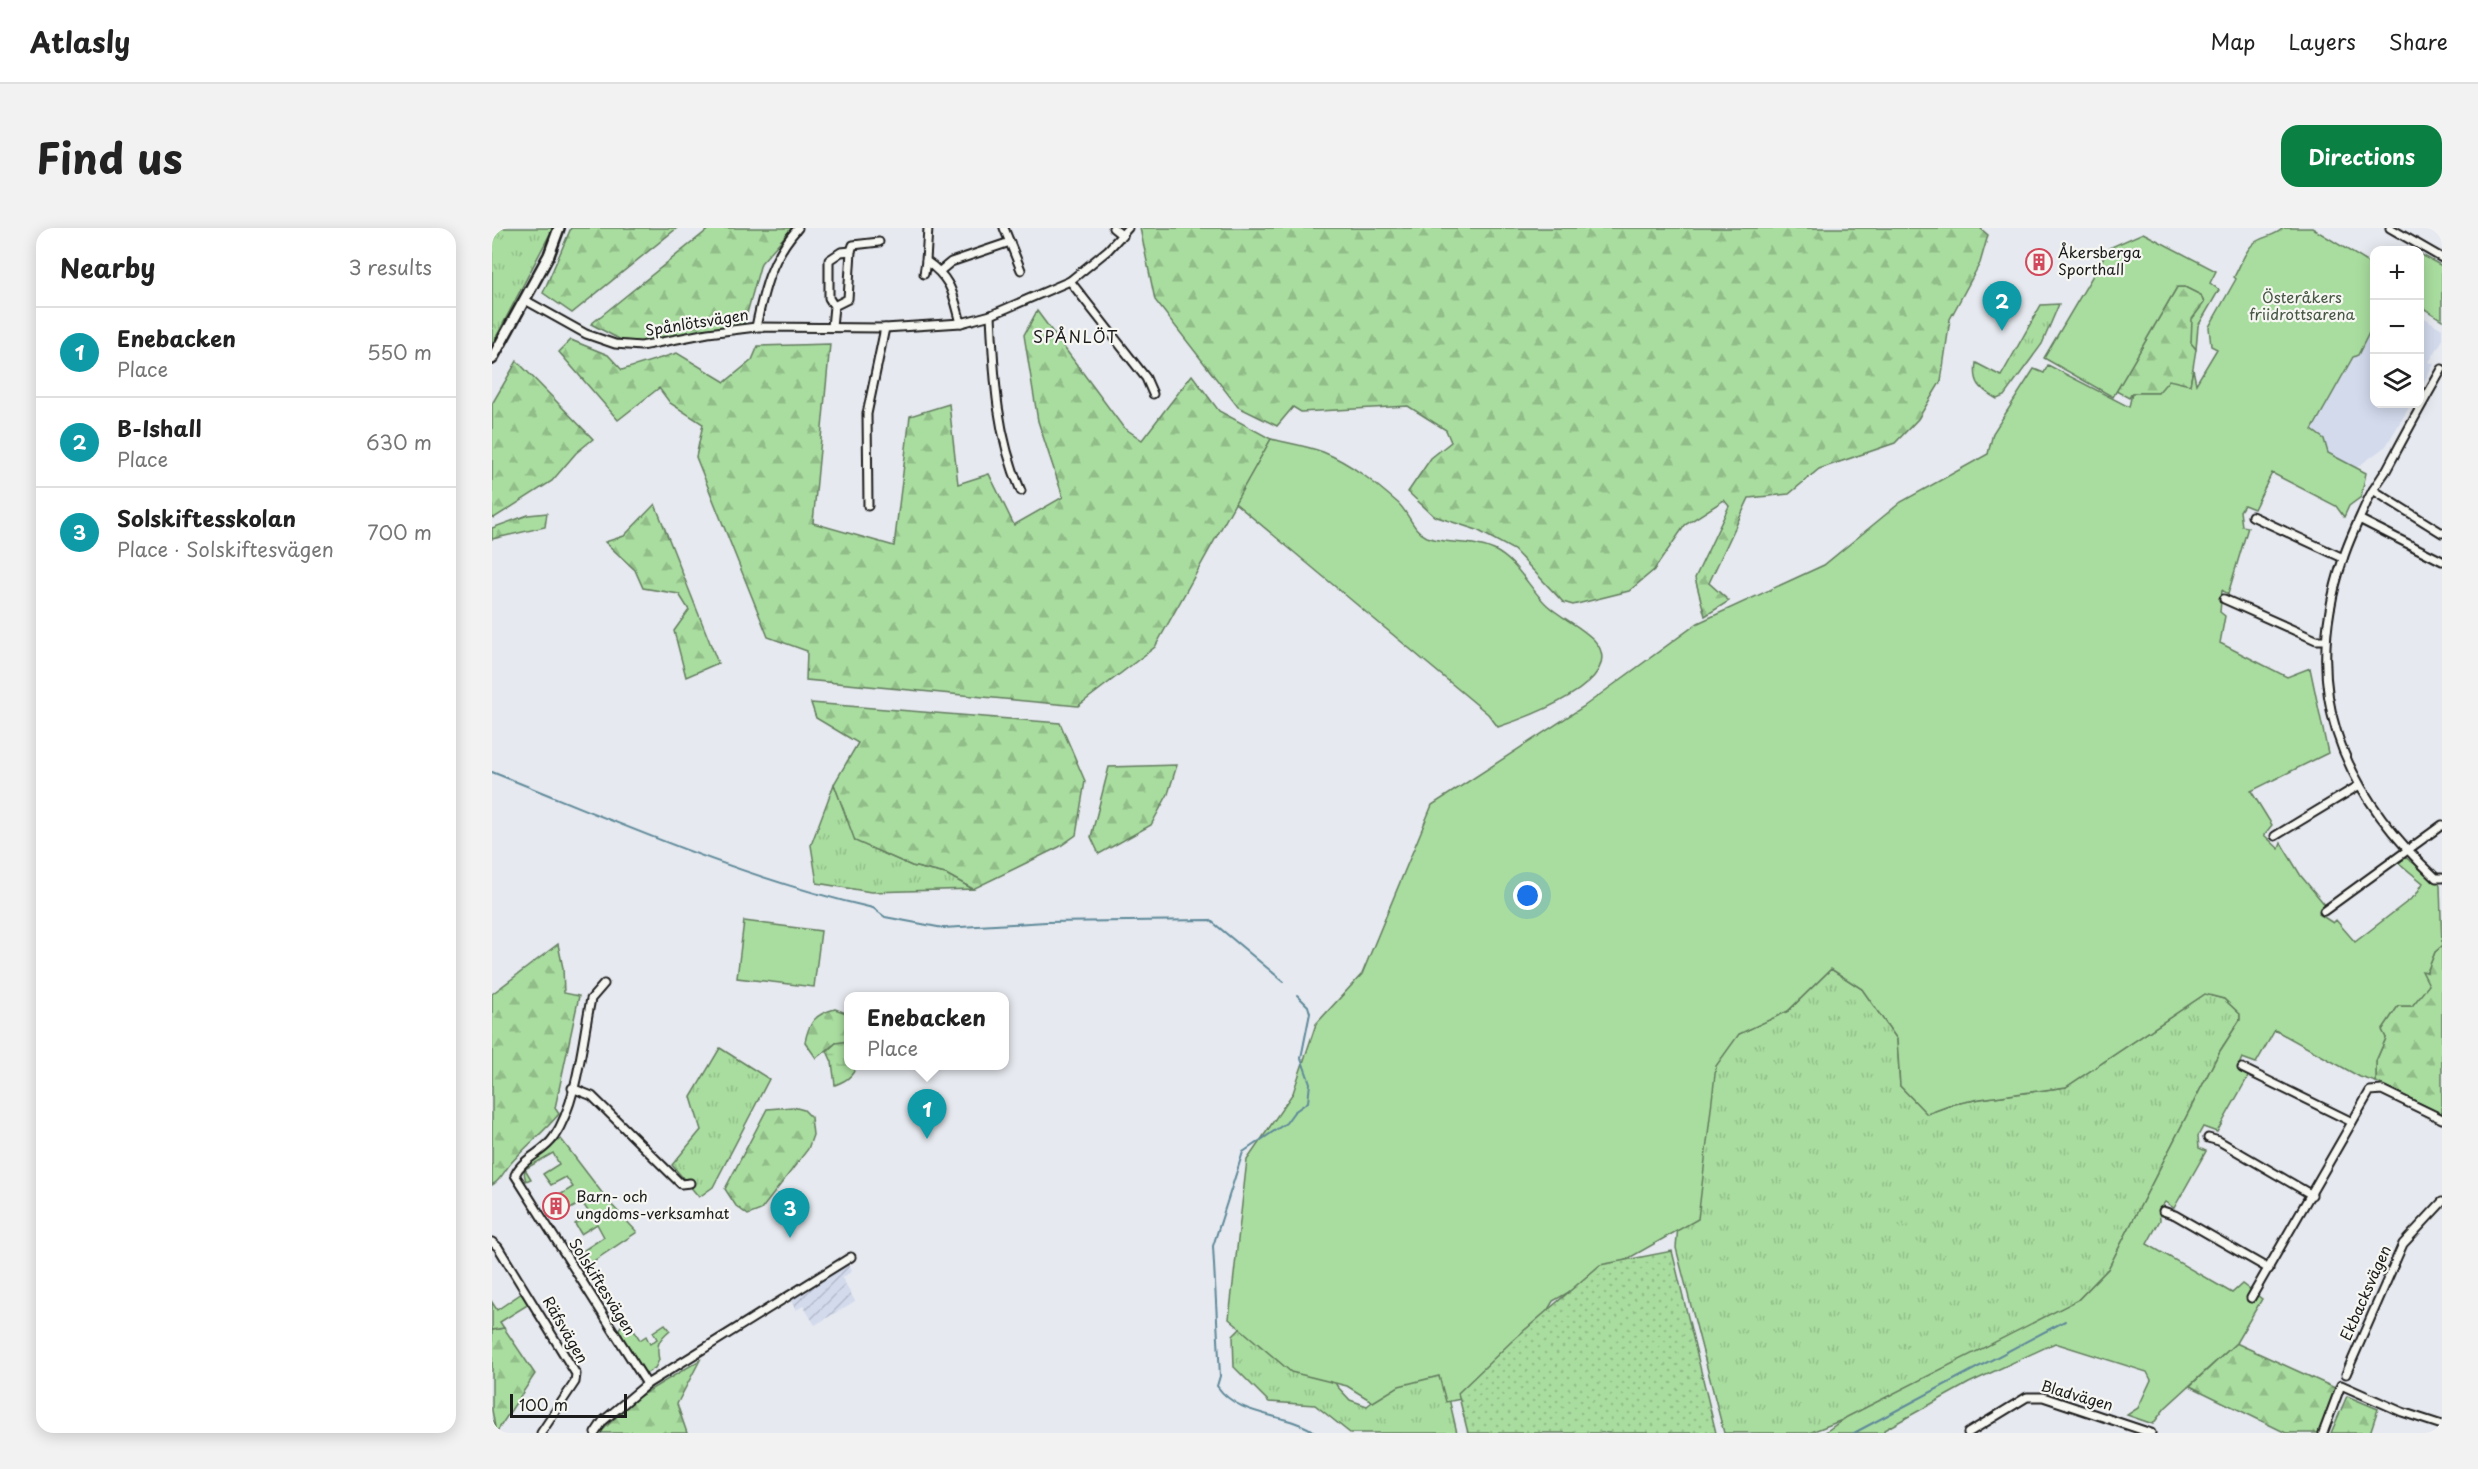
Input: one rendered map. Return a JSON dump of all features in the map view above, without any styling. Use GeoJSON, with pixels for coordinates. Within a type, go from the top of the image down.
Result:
{"type":"FeatureCollection","features":[{"type":"Feature","properties":{"kind":"street"},"geometry":{"type":"LineString","coordinates":[[492,359],[549,255],[560,228]]}},
{"type":"Feature","properties":{"kind":"street"},"geometry":{"type":"LineString","coordinates":[[756,327],[771,265],[783,245],[798,228]]}},
{"type":"Feature","properties":{"kind":"street"},"geometry":{"type":"LineString","coordinates":[[924,274],[927,228]]}},
{"type":"Feature","properties":{"kind":"street"},"geometry":{"type":"LineString","coordinates":[[1004,228],[1021,270]]}},
{"type":"Feature","properties":{"kind":"street"},"geometry":{"type":"LineString","coordinates":[[1113,228],[1123,236]]}},
{"type":"Feature","properties":{"kind":"street","name":"Spånlötsvägen"},"geometry":{"type":"LineString","coordinates":[[525,300],[586,334],[615,344],[641,346],[708,333],[756,327],[885,328],[961,322],[991,315],[1070,282],[1123,236],[1128,228]]}},
{"type":"Feature","properties":{"kind":"street"},"geometry":{"type":"LineString","coordinates":[[2390,228],[2442,258]]}},
{"type":"Feature","properties":{"kind":"street"},"geometry":{"type":"LineString","coordinates":[[834,306],[848,299],[853,245],[879,242]]}},
{"type":"Feature","properties":{"kind":"street"},"geometry":{"type":"LineString","coordinates":[[940,271],[951,262],[1010,242]]}},
{"type":"Feature","properties":{"kind":"street"},"geometry":{"type":"LineString","coordinates":[[832,327],[834,306],[829,298],[829,260],[841,252],[851,251]]}},
{"type":"Feature","properties":{"kind":"street"},"geometry":{"type":"LineString","coordinates":[[926,261],[950,282],[961,322]]}},
{"type":"Feature","properties":{"kind":"street"},"geometry":{"type":"LineString","coordinates":[[1070,282],[1146,378],[1153,394]]}},
{"type":"Feature","properties":{"kind":"street"},"geometry":{"type":"LineString","coordinates":[[991,315],[994,391],[1007,459],[1021,490]]}},
{"type":"Feature","properties":{"kind":"street"},"geometry":{"type":"LineString","coordinates":[[868,506],[867,414],[885,328]]}},
{"type":"Feature","properties":{"kind":"street"},"geometry":{"type":"LineString","coordinates":[[2441,878],[2436,878],[2407,851],[2358,786],[2339,740],[2329,707],[2324,668],[2328,618],[2343,558],[2361,520],[2366,503],[2442,369]]}},
{"type":"Feature","properties":{"kind":"street"},"geometry":{"type":"LineString","coordinates":[[2373,490],[2442,533]]}},
{"type":"Feature","properties":{"kind":"street"},"geometry":{"type":"LineString","coordinates":[[2252,516],[2343,558]]}},
{"type":"Feature","properties":{"kind":"street"},"geometry":{"type":"LineString","coordinates":[[2361,520],[2442,561]]}},
{"type":"Feature","properties":{"kind":"street"},"geometry":{"type":"LineString","coordinates":[[2224,599],[2316,640],[2325,640]]}},
{"type":"Feature","properties":{"kind":"street"},"geometry":{"type":"LineString","coordinates":[[2275,836],[2358,786]]}},
{"type":"Feature","properties":{"kind":"street"},"geometry":{"type":"LineString","coordinates":[[2324,911],[2442,825]]}},
{"type":"Feature","properties":{"kind":"street","name":"Solskiftesvägen"},"geometry":{"type":"LineString","coordinates":[[604,984],[591,999],[566,1118],[552,1141],[519,1165],[515,1175],[647,1384]]}},
{"type":"Feature","properties":{"kind":"street"},"geometry":{"type":"LineString","coordinates":[[2242,1068],[2352,1122]]}},
{"type":"Feature","properties":{"kind":"street"},"geometry":{"type":"LineString","coordinates":[[572,1088],[592,1096],[681,1184],[690,1184]]}},
{"type":"Feature","properties":{"kind":"street"},"geometry":{"type":"LineString","coordinates":[[2252,1299],[2370,1091],[2382,1090],[2442,1119]]}},
{"type":"Feature","properties":{"kind":"street"},"geometry":{"type":"LineString","coordinates":[[2208,1138],[2219,1141],[2312,1194]]}},
{"type":"Feature","properties":{"kind":"street","name":"Ekbacksvägen"},"geometry":{"type":"LineString","coordinates":[[2346,1374],[2403,1244],[2442,1202]]}},
{"type":"Feature","properties":{"kind":"street"},"geometry":{"type":"LineString","coordinates":[[2163,1211],[2175,1215],[2269,1269]]}},
{"type":"Feature","properties":{"kind":"street","name":"Räfsvägen"},"geometry":{"type":"LineString","coordinates":[[492,1242],[498,1247],[530,1297],[576,1374],[575,1382],[541,1433]]}},
{"type":"Feature","properties":{"kind":"street"},"geometry":{"type":"LineString","coordinates":[[595,1433],[603,1421],[647,1384],[851,1257]]}},
{"type":"Feature","properties":{"kind":"street"},"geometry":{"type":"LineString","coordinates":[[2323,1433],[2341,1384],[2402,1412],[2442,1425]]}},
{"type":"Feature","properties":{"kind":"street","name":"Bladvägen"},"geometry":{"type":"LineString","coordinates":[[1968,1433],[2027,1397],[2043,1397],[2151,1433]]}},
{"type":"Feature","properties":{"kind":"shaded area"},"geometry":{"type":"Polygon","coordinates":[[[2424,318],[2442,329],[2442,341],[2429,362],[2434,364],[2424,382],[2424,318]]]}},
{"type":"Feature","properties":{"kind":"shaded area"},"geometry":{"type":"Polygon","coordinates":[[[2370,331],[2370,408],[2409,408],[2386,446],[2356,468],[2327,453],[2312,430],[2353,357],[2358,355],[2370,331]]]}},
{"type":"Feature","properties":{"kind":"shaded area"},"geometry":{"type":"Polygon","coordinates":[[[848,1264],[852,1271],[842,1278],[855,1301],[815,1325],[803,1306],[796,1310],[790,1299],[848,1264]]]}},
{"type":"Feature","properties":{"kind":"green space"},"geometry":{"type":"Polygon","coordinates":[[[492,228],[553,228],[492,345],[492,228]]]}},
{"type":"Feature","properties":{"kind":"green space"},"geometry":{"type":"Polygon","coordinates":[[[571,228],[677,228],[572,313],[543,293],[571,228]]]}},
{"type":"Feature","properties":{"kind":"green space"},"geometry":{"type":"Polygon","coordinates":[[[710,228],[792,228],[761,263],[744,324],[648,342],[623,341],[591,324],[710,228]]]}},
{"type":"Feature","properties":{"kind":"green space"},"geometry":{"type":"Polygon","coordinates":[[[1140,228],[1980,228],[1988,235],[1980,263],[1950,319],[1941,381],[1918,419],[1895,443],[1819,469],[1789,494],[1749,498],[1709,583],[1729,601],[1705,616],[1695,578],[1729,506],[1724,500],[1685,525],[1654,570],[1629,591],[1573,605],[1563,602],[1514,550],[1477,530],[1434,516],[1408,492],[1431,458],[1451,442],[1446,430],[1408,406],[1301,412],[1293,407],[1277,426],[1238,407],[1155,300],[1140,228]]]}},
{"type":"Feature","properties":{"kind":"green space","name":"Österåkers friidrottsarena"},"geometry":{"type":"Polygon","coordinates":[[[2283,228],[2312,228],[2370,264],[2370,331],[2312,430],[2324,439],[2328,453],[2366,473],[2361,497],[2349,506],[2344,517],[2336,506],[2272,473],[2254,509],[2244,505],[2240,511],[2242,526],[2248,527],[2228,594],[2222,590],[2220,612],[2225,616],[2220,643],[2287,677],[2310,668],[2328,753],[2251,791],[2272,825],[2264,835],[2279,849],[2281,843],[2301,876],[2326,906],[2319,914],[2333,923],[2336,920],[2355,942],[2416,895],[2423,883],[2399,863],[2406,858],[2436,878],[2440,886],[2442,946],[2435,952],[2427,972],[2422,971],[2429,985],[2412,1006],[2398,1006],[2382,1030],[2386,1038],[2376,1061],[2376,1082],[2360,1077],[2275,1030],[2256,1063],[2242,1058],[2238,1067],[2249,1075],[2217,1132],[2203,1127],[2198,1136],[2199,1148],[2206,1151],[2174,1208],[2165,1202],[2159,1210],[2160,1220],[2147,1244],[2232,1293],[2242,1284],[2262,1299],[2236,1343],[2165,1408],[2153,1424],[2127,1415],[2138,1408],[2151,1380],[2147,1372],[2055,1343],[1969,1383],[1884,1430],[1884,1433],[1824,1433],[1847,1417],[2078,1300],[2108,1269],[2220,1051],[2240,1020],[2240,1014],[2224,999],[2205,994],[2066,1087],[1954,1104],[1927,1114],[1900,1086],[1897,1039],[1862,989],[1831,969],[1788,1011],[1739,1034],[1716,1066],[1698,1219],[1553,1301],[1530,1340],[1461,1399],[1446,1402],[1439,1376],[1399,1386],[1373,1402],[1347,1386],[1291,1372],[1229,1319],[1247,1160],[1293,1093],[1316,1024],[1362,974],[1432,805],[1583,707],[1698,623],[1824,565],[1901,502],[1988,454],[1993,433],[2034,369],[2044,373],[2048,365],[2129,407],[2132,393],[2158,393],[2169,380],[2190,385],[2193,369],[2196,384],[2217,349],[2211,346],[2209,327],[2236,279],[2234,277],[2245,255],[2256,241],[2283,228]]]}},
{"type":"Feature","properties":{"kind":"green space"},"geometry":{"type":"Polygon","coordinates":[[[2143,233],[2216,271],[2210,283],[2219,290],[2198,326],[2196,349],[2191,343],[2192,319],[2204,303],[2201,295],[2185,287],[2177,287],[2113,397],[2044,358],[2109,248],[2143,233]]]}},
{"type":"Feature","properties":{"kind":"green space"},"geometry":{"type":"Polygon","coordinates":[[[2424,256],[2442,266],[2442,320],[2424,309],[2424,256]]]}},
{"type":"Feature","properties":{"kind":"green space"},"geometry":{"type":"Polygon","coordinates":[[[2177,287],[2185,287],[2201,295],[2204,303],[2191,342],[2196,349],[2190,386],[2158,393],[2132,393],[2129,398],[2116,391],[2177,287]]]}},
{"type":"Feature","properties":{"kind":"green space"},"geometry":{"type":"Polygon","coordinates":[[[2059,304],[2042,344],[2004,396],[1997,399],[1986,392],[1977,381],[1976,363],[2001,376],[2041,305],[2059,304]]]}},
{"type":"Feature","properties":{"kind":"green space"},"geometry":{"type":"Polygon","coordinates":[[[1037,311],[1123,427],[1142,440],[1192,375],[1219,411],[1271,439],[1155,647],[1078,706],[806,680],[807,651],[768,637],[696,457],[703,424],[670,403],[659,388],[618,420],[559,352],[571,340],[608,355],[622,370],[677,353],[725,382],[752,360],[758,346],[830,344],[813,523],[894,546],[910,416],[949,404],[958,484],[989,474],[1014,525],[1063,497],[1038,421],[1024,335],[1037,311]]]}},
{"type":"Feature","properties":{"kind":"green space"},"geometry":{"type":"Polygon","coordinates":[[[517,361],[593,439],[576,453],[552,481],[494,518],[492,517],[492,404],[517,361]]]}},
{"type":"Feature","properties":{"kind":"green space"},"geometry":{"type":"Polygon","coordinates":[[[1271,439],[1323,452],[1353,468],[1398,503],[1418,531],[1427,537],[1478,545],[1502,555],[1510,561],[1547,605],[1594,640],[1602,655],[1598,670],[1587,683],[1569,696],[1549,707],[1498,727],[1488,714],[1235,503],[1271,439]]]}},
{"type":"Feature","properties":{"kind":"green space"},"geometry":{"type":"Polygon","coordinates":[[[655,504],[718,663],[686,677],[674,631],[689,610],[679,594],[643,588],[635,570],[605,542],[624,536],[655,504]]]}},
{"type":"Feature","properties":{"kind":"green space"},"geometry":{"type":"Polygon","coordinates":[[[547,513],[545,527],[492,539],[492,528],[528,515],[547,513]]]}},
{"type":"Feature","properties":{"kind":"green space"},"geometry":{"type":"Polygon","coordinates":[[[811,703],[1060,723],[1085,781],[1076,835],[1059,847],[973,889],[946,874],[912,866],[855,841],[834,784],[858,743],[816,718],[811,703]]]}},
{"type":"Feature","properties":{"kind":"green space"},"geometry":{"type":"Polygon","coordinates":[[[1177,765],[1168,794],[1151,825],[1099,854],[1091,837],[1109,767],[1177,765]]]}},
{"type":"Feature","properties":{"kind":"green space"},"geometry":{"type":"Polygon","coordinates":[[[834,784],[856,841],[912,866],[946,874],[973,889],[871,892],[817,883],[811,845],[834,784]]]}},
{"type":"Feature","properties":{"kind":"green space"},"geometry":{"type":"Polygon","coordinates":[[[744,921],[821,931],[814,987],[737,978],[744,921]]]}},
{"type":"Feature","properties":{"kind":"green space"},"geometry":{"type":"Polygon","coordinates":[[[558,944],[563,968],[564,993],[579,996],[555,1108],[559,1114],[492,1185],[492,994],[558,944]]]}},
{"type":"Feature","properties":{"kind":"green space"},"geometry":{"type":"Polygon","coordinates":[[[2442,946],[2442,1114],[2376,1082],[2376,1061],[2386,1038],[2382,1030],[2398,1006],[2412,1006],[2428,985],[2421,970],[2427,972],[2435,952],[2442,946]]]}},
{"type":"Feature","properties":{"kind":"green space"},"geometry":{"type":"Polygon","coordinates":[[[1831,969],[1862,989],[1897,1039],[1900,1086],[1927,1114],[1954,1104],[2066,1087],[2205,994],[2224,999],[2240,1014],[2240,1020],[2220,1051],[2108,1269],[2066,1312],[1850,1417],[1809,1433],[1724,1433],[1676,1248],[1679,1215],[1593,1127],[1739,1034],[1788,1011],[1831,969]]]}},
{"type":"Feature","properties":{"kind":"green space"},"geometry":{"type":"Polygon","coordinates":[[[835,1009],[844,1012],[844,1043],[836,1043],[816,1058],[805,1042],[811,1024],[822,1013],[835,1009]]]}},
{"type":"Feature","properties":{"kind":"green space"},"geometry":{"type":"Polygon","coordinates":[[[844,1042],[844,1070],[854,1070],[848,1078],[835,1085],[832,1062],[827,1051],[836,1043],[844,1042]]]}},
{"type":"Feature","properties":{"kind":"green space"},"geometry":{"type":"Polygon","coordinates":[[[720,1048],[769,1079],[713,1187],[699,1197],[672,1165],[701,1130],[691,1097],[720,1048]]]}},
{"type":"Feature","properties":{"kind":"green space"},"geometry":{"type":"Polygon","coordinates":[[[793,1107],[804,1110],[811,1117],[813,1135],[808,1149],[761,1210],[748,1215],[736,1206],[725,1189],[767,1109],[793,1107]]]}},
{"type":"Feature","properties":{"kind":"green space"},"geometry":{"type":"Polygon","coordinates":[[[561,1139],[609,1202],[637,1232],[583,1268],[575,1256],[604,1237],[597,1224],[581,1234],[575,1224],[590,1214],[582,1202],[567,1211],[558,1196],[573,1187],[566,1177],[551,1185],[543,1174],[559,1164],[553,1153],[525,1169],[531,1179],[526,1181],[524,1173],[525,1166],[534,1156],[561,1139]]]}},
{"type":"Feature","properties":{"kind":"green space"},"geometry":{"type":"Polygon","coordinates":[[[1672,1251],[1716,1433],[1468,1433],[1458,1393],[1512,1341],[1600,1265],[1672,1251]]]}},
{"type":"Feature","properties":{"kind":"green space"},"geometry":{"type":"Polygon","coordinates":[[[522,1293],[529,1304],[500,1322],[504,1328],[492,1330],[492,1302],[497,1310],[522,1293]]]}},
{"type":"Feature","properties":{"kind":"green space"},"geometry":{"type":"Polygon","coordinates":[[[626,1318],[640,1340],[646,1336],[650,1344],[657,1339],[653,1332],[665,1324],[670,1330],[659,1343],[659,1360],[655,1368],[647,1373],[638,1368],[619,1329],[626,1318]]]}},
{"type":"Feature","properties":{"kind":"green space"},"geometry":{"type":"Polygon","coordinates":[[[1248,1321],[1327,1367],[1337,1386],[1350,1400],[1367,1406],[1410,1373],[1442,1368],[1457,1433],[1350,1433],[1315,1405],[1269,1402],[1234,1367],[1233,1336],[1248,1321]]]}},
{"type":"Feature","properties":{"kind":"green space"},"geometry":{"type":"Polygon","coordinates":[[[504,1328],[535,1374],[496,1433],[492,1410],[492,1330],[504,1328]]]}},
{"type":"Feature","properties":{"kind":"green space"},"geometry":{"type":"Polygon","coordinates":[[[2236,1343],[2337,1389],[2320,1433],[2286,1433],[2190,1386],[2236,1343]]]}},
{"type":"Feature","properties":{"kind":"green space"},"geometry":{"type":"Polygon","coordinates":[[[700,1360],[677,1404],[687,1433],[600,1433],[633,1400],[700,1360]]]}},
{"type":"Feature","properties":{"kind":"green space"},"geometry":{"type":"Polygon","coordinates":[[[2347,1396],[2378,1409],[2370,1433],[2331,1433],[2347,1396]]]}},
{"type":"Feature","properties":{"kind":"waterway"},"geometry":{"type":"LineString","coordinates":[[492,772],[680,848],[775,881],[873,908],[885,917],[943,928],[1046,922],[1210,920],[1284,982]]}},
{"type":"Feature","properties":{"kind":"waterway"},"geometry":{"type":"LineString","coordinates":[[1297,995],[1308,1006],[1310,1013],[1301,1058],[1310,1083],[1308,1102],[1294,1112],[1286,1123],[1243,1152],[1213,1246],[1220,1376],[1217,1386],[1227,1397],[1238,1404],[1251,1410],[1292,1421],[1316,1433]]}},
{"type":"Feature","properties":{"kind":"waterway"},"geometry":{"type":"LineString","coordinates":[[1854,1433],[2065,1321]]}},
{"type":"Feature","properties":{"kind":"place","name":"Åkersberga Sporthall"},"geometry":{"type":"Point","coordinates":[2039,262]}},
{"type":"Feature","properties":{"kind":"place","name":"B-Ishall"},"geometry":{"type":"Point","coordinates":[2002,331]}},
{"type":"Feature","properties":{"kind":"place","name":"Enebacken"},"geometry":{"type":"Point","coordinates":[927,1139]}},
{"type":"Feature","properties":{"kind":"place","name":"Barn- och ungdoms-verksamhat"},"geometry":{"type":"Point","coordinates":[556,1206]}},
{"type":"Feature","properties":{"kind":"place","name":"Solskiftesskolan"},"geometry":{"type":"Point","coordinates":[790,1238]}},
{"type":"Feature","properties":{"kind":"district","name":"SPÅNLÖT"},"geometry":{"type":"Point","coordinates":[1076,337]}}]}
